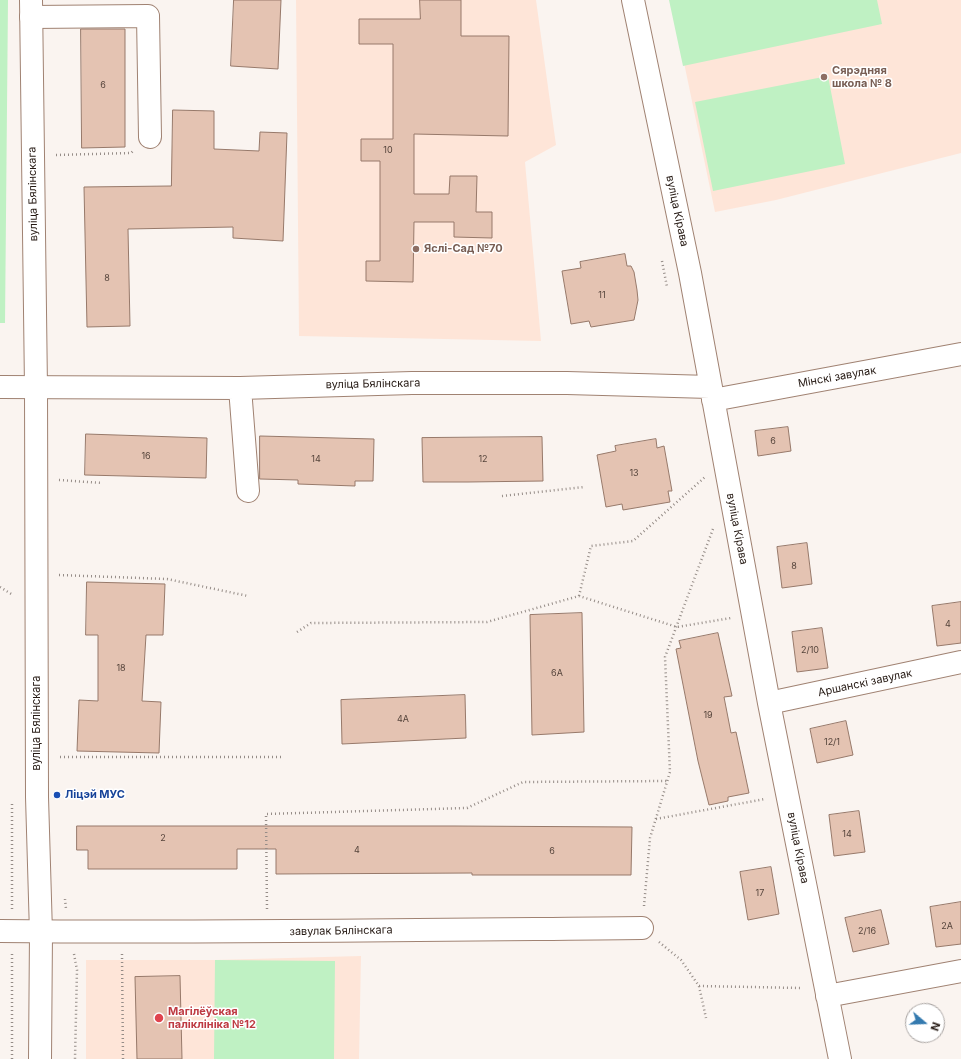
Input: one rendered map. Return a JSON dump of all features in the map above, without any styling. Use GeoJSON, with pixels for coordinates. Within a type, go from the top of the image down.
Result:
{"type":"FeatureCollection","features":[{"type":"Feature","properties":{"kind":"street","name":"вуліца Кірава"},"geometry":{"type":"LineString","coordinates":[[633,0],[690,273],[769,703],[840,1059]]}},
{"type":"Feature","properties":{"kind":"street","name":"вуліца Бялінскага"},"geometry":{"type":"LineString","coordinates":[[31,8],[36,388],[38,797],[41,933],[40,1059]]}},
{"type":"Feature","properties":{"kind":"street"},"geometry":{"type":"LineString","coordinates":[[31,8],[148,16],[150,137]]}},
{"type":"Feature","properties":{"kind":"street","name":"Мінскі завулак"},"geometry":{"type":"LineString","coordinates":[[711,393],[961,354]]}},
{"type":"Feature","properties":{"kind":"street","name":"вуліца Бялінскага"},"geometry":{"type":"LineString","coordinates":[[0,387],[240,388],[412,383],[567,383],[711,393]]}},
{"type":"Feature","properties":{"kind":"street"},"geometry":{"type":"LineString","coordinates":[[240,388],[248,491]]}},
{"type":"Feature","properties":{"kind":"street","name":"Аршанскі завулак"},"geometry":{"type":"LineString","coordinates":[[769,703],[961,662]]}},
{"type":"Feature","properties":{"kind":"street","name":"завулак Бялінскага"},"geometry":{"type":"LineString","coordinates":[[0,931],[41,933],[268,932],[642,928]]}},
{"type":"Feature","properties":{"kind":"street"},"geometry":{"type":"LineString","coordinates":[[827,996],[961,971]]}},
{"type":"Feature","properties":{"kind":"path"},"geometry":{"type":"LineString","coordinates":[[52,155],[131,153],[150,137]]}},
{"type":"Feature","properties":{"kind":"path"},"geometry":{"type":"LineString","coordinates":[[579,596],[591,546],[633,541],[705,477]]}},
{"type":"Feature","properties":{"kind":"path"},"geometry":{"type":"LineString","coordinates":[[55,480],[102,483]]}},
{"type":"Feature","properties":{"kind":"path"},"geometry":{"type":"LineString","coordinates":[[502,496],[584,487]]}},
{"type":"Feature","properties":{"kind":"path"},"geometry":{"type":"LineString","coordinates":[[706,1018],[699,986],[681,960],[642,928],[650,838],[670,772],[665,657],[715,524]]}},
{"type":"Feature","properties":{"kind":"path"},"geometry":{"type":"LineString","coordinates":[[56,575],[167,579],[248,596]]}},
{"type":"Feature","properties":{"kind":"path"},"geometry":{"type":"LineString","coordinates":[[0,587],[13,595]]}},
{"type":"Feature","properties":{"kind":"path"},"geometry":{"type":"LineString","coordinates":[[297,632],[312,623],[487,622],[579,596],[677,627],[733,617]]}},
{"type":"Feature","properties":{"kind":"path"},"geometry":{"type":"LineString","coordinates":[[57,757],[283,757]]}},
{"type":"Feature","properties":{"kind":"path"},"geometry":{"type":"LineString","coordinates":[[268,932],[266,814],[467,808],[523,782],[667,781]]}},
{"type":"Feature","properties":{"kind":"path"},"geometry":{"type":"LineString","coordinates":[[655,819],[769,798]]}},
{"type":"Feature","properties":{"kind":"path"},"geometry":{"type":"LineString","coordinates":[[123,932],[122,961],[124,1059]]}},
{"type":"Feature","properties":{"kind":"path"},"geometry":{"type":"LineString","coordinates":[[699,986],[807,988],[827,996]]}},
{"type":"Feature","properties":{"kind":"shaded area","name":"Яслі-Сад №70"},"geometry":{"type":"Polygon","coordinates":[[[296,0],[536,0],[556,145],[525,162],[541,341],[299,336],[296,0]]]}},
{"type":"Feature","properties":{"kind":"shaded area","name":"Сярэдняя школа № 8"},"geometry":{"type":"Polygon","coordinates":[[[671,0],[961,0],[961,153],[776,200],[715,212],[671,0]]]}},
{"type":"Feature","properties":{"kind":"shaded area"},"geometry":{"type":"Polygon","coordinates":[[[361,956],[359,1059],[86,1059],[86,960],[215,960],[361,956]]]}},
{"type":"Feature","properties":{"kind":"green space"},"geometry":{"type":"Polygon","coordinates":[[[0,0],[8,0],[5,323],[0,323],[0,0]]]}},
{"type":"Feature","properties":{"kind":"green space"},"geometry":{"type":"Polygon","coordinates":[[[669,0],[877,0],[882,24],[683,66],[669,0]]]}},
{"type":"Feature","properties":{"kind":"green space"},"geometry":{"type":"Polygon","coordinates":[[[828,76],[845,164],[713,191],[695,102],[828,76]]]}},
{"type":"Feature","properties":{"kind":"green space"},"geometry":{"type":"Polygon","coordinates":[[[215,960],[335,961],[334,1059],[214,1059],[215,960]]]}},
{"type":"Feature","properties":{"kind":"building"},"geometry":{"type":"Polygon","coordinates":[[[234,0],[281,0],[278,69],[231,66],[234,0]]]}},
{"type":"Feature","properties":{"kind":"building"},"geometry":{"type":"Polygon","coordinates":[[[420,0],[461,0],[461,36],[509,36],[508,136],[414,134],[414,194],[449,194],[450,176],[477,176],[476,212],[492,212],[492,238],[454,237],[454,222],[414,222],[413,282],[366,281],[366,261],[380,261],[380,161],[361,161],[361,139],[393,139],[393,44],[359,44],[359,19],[420,19],[420,0]]]}},
{"type":"Feature","properties":{"kind":"building"},"geometry":{"type":"Polygon","coordinates":[[[81,29],[125,29],[125,147],[82,148],[81,29]]]}},
{"type":"Feature","properties":{"kind":"building"},"geometry":{"type":"Polygon","coordinates":[[[173,110],[214,111],[214,149],[259,151],[260,132],[287,133],[283,241],[233,238],[233,227],[128,229],[130,326],[87,327],[84,187],[171,186],[173,110]]]}},
{"type":"Feature","properties":{"kind":"building"},"geometry":{"type":"Polygon","coordinates":[[[625,254],[627,266],[631,266],[634,272],[637,290],[638,300],[634,320],[591,327],[589,321],[571,324],[562,271],[581,268],[580,262],[625,254]]]}},
{"type":"Feature","properties":{"kind":"building"},"geometry":{"type":"Polygon","coordinates":[[[788,427],[791,451],[758,456],[755,431],[788,427]]]}},
{"type":"Feature","properties":{"kind":"building"},"geometry":{"type":"Polygon","coordinates":[[[86,434],[207,438],[206,478],[85,475],[86,434]]]}},
{"type":"Feature","properties":{"kind":"building"},"geometry":{"type":"Polygon","coordinates":[[[260,436],[374,439],[373,481],[355,481],[355,486],[298,484],[298,480],[260,479],[260,436]]]}},
{"type":"Feature","properties":{"kind":"building"},"geometry":{"type":"Polygon","coordinates":[[[542,437],[543,481],[423,482],[422,438],[542,437]]]}},
{"type":"Feature","properties":{"kind":"building"},"geometry":{"type":"Polygon","coordinates":[[[656,439],[657,448],[664,446],[672,491],[668,491],[670,502],[623,510],[622,504],[606,507],[597,455],[616,451],[615,446],[656,439]]]}},
{"type":"Feature","properties":{"kind":"building"},"geometry":{"type":"Polygon","coordinates":[[[807,543],[812,584],[782,588],[777,547],[807,543]]]}},
{"type":"Feature","properties":{"kind":"building"},"geometry":{"type":"Polygon","coordinates":[[[87,582],[165,584],[163,635],[146,635],[142,701],[161,702],[159,753],[77,751],[79,700],[98,701],[98,635],[86,635],[87,582]]]}},
{"type":"Feature","properties":{"kind":"building"},"geometry":{"type":"Polygon","coordinates":[[[961,602],[961,643],[937,646],[932,606],[961,602]]]}},
{"type":"Feature","properties":{"kind":"building"},"geometry":{"type":"Polygon","coordinates":[[[582,613],[584,732],[532,735],[530,615],[582,613]]]}},
{"type":"Feature","properties":{"kind":"building"},"geometry":{"type":"Polygon","coordinates":[[[822,628],[828,668],[797,672],[792,632],[822,628]]]}},
{"type":"Feature","properties":{"kind":"building"},"geometry":{"type":"Polygon","coordinates":[[[718,633],[732,696],[724,697],[731,733],[736,732],[749,793],[728,797],[728,801],[709,805],[698,761],[676,649],[681,648],[679,641],[718,633]]]}},
{"type":"Feature","properties":{"kind":"building"},"geometry":{"type":"Polygon","coordinates":[[[465,695],[466,738],[342,744],[341,700],[465,695]]]}},
{"type":"Feature","properties":{"kind":"building"},"geometry":{"type":"Polygon","coordinates":[[[846,721],[853,755],[817,763],[810,729],[846,721]]]}},
{"type":"Feature","properties":{"kind":"building"},"geometry":{"type":"Polygon","coordinates":[[[859,811],[865,852],[834,856],[829,815],[859,811]]]}},
{"type":"Feature","properties":{"kind":"building"},"geometry":{"type":"Polygon","coordinates":[[[77,826],[632,827],[631,875],[472,875],[472,873],[276,874],[276,849],[237,849],[237,869],[88,869],[88,850],[77,850],[77,826]]]}},
{"type":"Feature","properties":{"kind":"building"},"geometry":{"type":"Polygon","coordinates":[[[771,867],[779,914],[748,920],[740,872],[771,867]]]}},
{"type":"Feature","properties":{"kind":"building"},"geometry":{"type":"Polygon","coordinates":[[[961,902],[961,944],[936,947],[930,907],[961,902]]]}},
{"type":"Feature","properties":{"kind":"building"},"geometry":{"type":"Polygon","coordinates":[[[881,910],[889,944],[853,952],[845,918],[881,910]]]}},
{"type":"Feature","properties":{"kind":"building","name":"Магілёўская паліклініка №12"},"geometry":{"type":"Polygon","coordinates":[[[180,976],[182,1059],[137,1059],[135,977],[180,976]]]}},
{"type":"Feature","properties":{"kind":"place","name":"Сярэдняя школа № 8"},"geometry":{"type":"Point","coordinates":[824,77]}},
{"type":"Feature","properties":{"kind":"place","name":"Яслі-Сад №70"},"geometry":{"type":"Point","coordinates":[416,249]}},
{"type":"Feature","properties":{"kind":"place","name":"Ліцэй МУС"},"geometry":{"type":"Point","coordinates":[57,795]}},
{"type":"Feature","properties":{"kind":"place","name":"Магілёўская паліклініка №12"},"geometry":{"type":"Point","coordinates":[159,1018]}}]}
